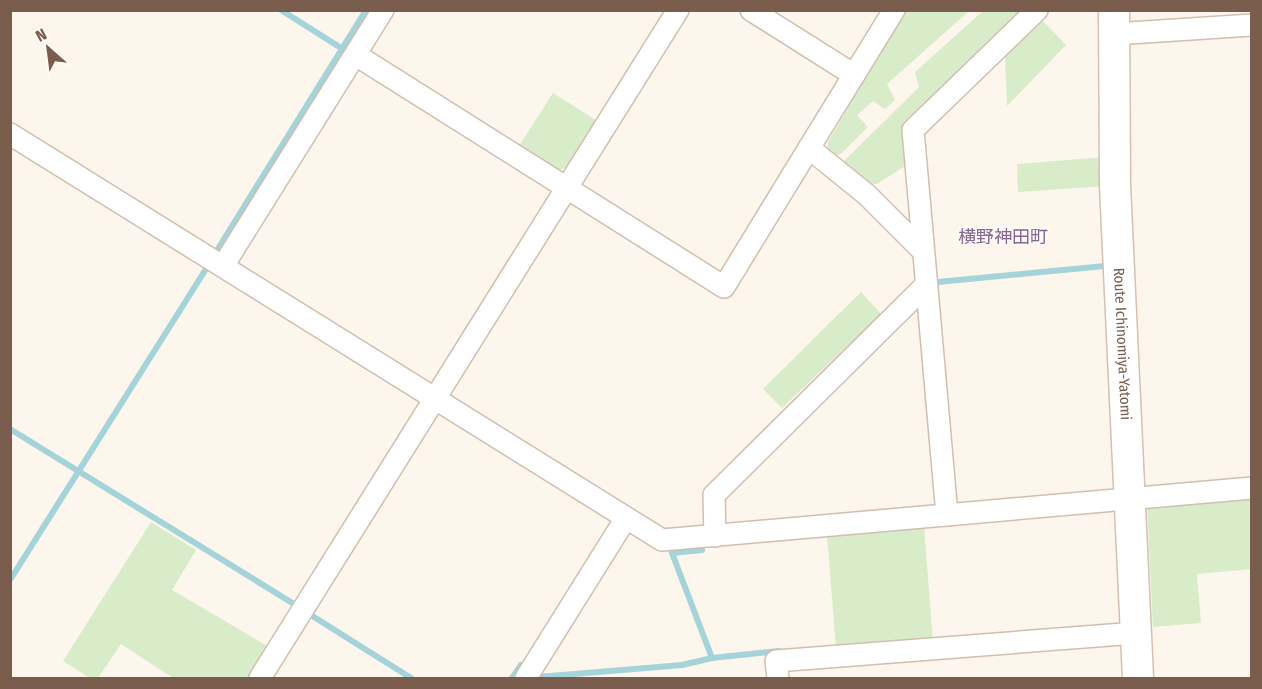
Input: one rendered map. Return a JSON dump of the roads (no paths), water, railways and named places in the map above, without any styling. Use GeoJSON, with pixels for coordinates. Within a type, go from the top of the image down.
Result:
{"type":"FeatureCollection","features":[{"type":"Feature","properties":{"kind":"main road","name":"Route Ichinomiya-Yatomi"},"geometry":{"type":"LineString","coordinates":[[1114,22],[1115,185],[1138,678]]}},
{"type":"Feature","properties":{"kind":"street"},"geometry":{"type":"LineString","coordinates":[[223,266],[383,10]]}},
{"type":"Feature","properties":{"kind":"street"},"geometry":{"type":"LineString","coordinates":[[260,678],[678,10]]}},
{"type":"Feature","properties":{"kind":"street"},"geometry":{"type":"LineString","coordinates":[[751,10],[854,75]]}},
{"type":"Feature","properties":{"kind":"street"},"geometry":{"type":"LineString","coordinates":[[356,55],[724,287],[894,10]]}},
{"type":"Feature","properties":{"kind":"street"},"geometry":{"type":"LineString","coordinates":[[947,515],[913,130],[1036,10]]}},
{"type":"Feature","properties":{"kind":"street"},"geometry":{"type":"LineString","coordinates":[[1114,22],[1251,25]]}},
{"type":"Feature","properties":{"kind":"street"},"geometry":{"type":"LineString","coordinates":[[10,134],[662,540],[1251,488]]}},
{"type":"Feature","properties":{"kind":"street"},"geometry":{"type":"LineString","coordinates":[[809,148],[867,195],[922,250]]}},
{"type":"Feature","properties":{"kind":"street"},"geometry":{"type":"LineString","coordinates":[[716,536],[714,495],[925,286]]}},
{"type":"Feature","properties":{"kind":"street"},"geometry":{"type":"LineString","coordinates":[[526,678],[626,518]]}},
{"type":"Feature","properties":{"kind":"street"},"geometry":{"type":"LineString","coordinates":[[778,678],[776,661],[1136,633]]}},
{"type":"Feature","properties":{"kind":"waterway"},"geometry":{"type":"LineString","coordinates":[[281,10],[341,48]]}},
{"type":"Feature","properties":{"kind":"waterway"},"geometry":{"type":"LineString","coordinates":[[216,252],[366,10]]}},
{"type":"Feature","properties":{"kind":"waterway"},"geometry":{"type":"LineString","coordinates":[[938,282],[1105,266]]}},
{"type":"Feature","properties":{"kind":"waterway"},"geometry":{"type":"LineString","coordinates":[[10,580],[206,269]]}},
{"type":"Feature","properties":{"kind":"waterway"},"geometry":{"type":"LineString","coordinates":[[10,429],[294,604]]}},
{"type":"Feature","properties":{"kind":"waterway"},"geometry":{"type":"LineString","coordinates":[[702,550],[672,553],[712,658]]}},
{"type":"Feature","properties":{"kind":"waterway"},"geometry":{"type":"LineString","coordinates":[[314,617],[411,678]]}},
{"type":"Feature","properties":{"kind":"waterway"},"geometry":{"type":"LineString","coordinates":[[538,677],[682,665],[712,658],[779,651]]}},
{"type":"Feature","properties":{"kind":"waterway"},"geometry":{"type":"LineString","coordinates":[[512,678],[521,665]]}},
{"type":"Feature","properties":{"kind":"district","name":"横野神田町"},"geometry":{"type":"Point","coordinates":[1003,237]}}]}
